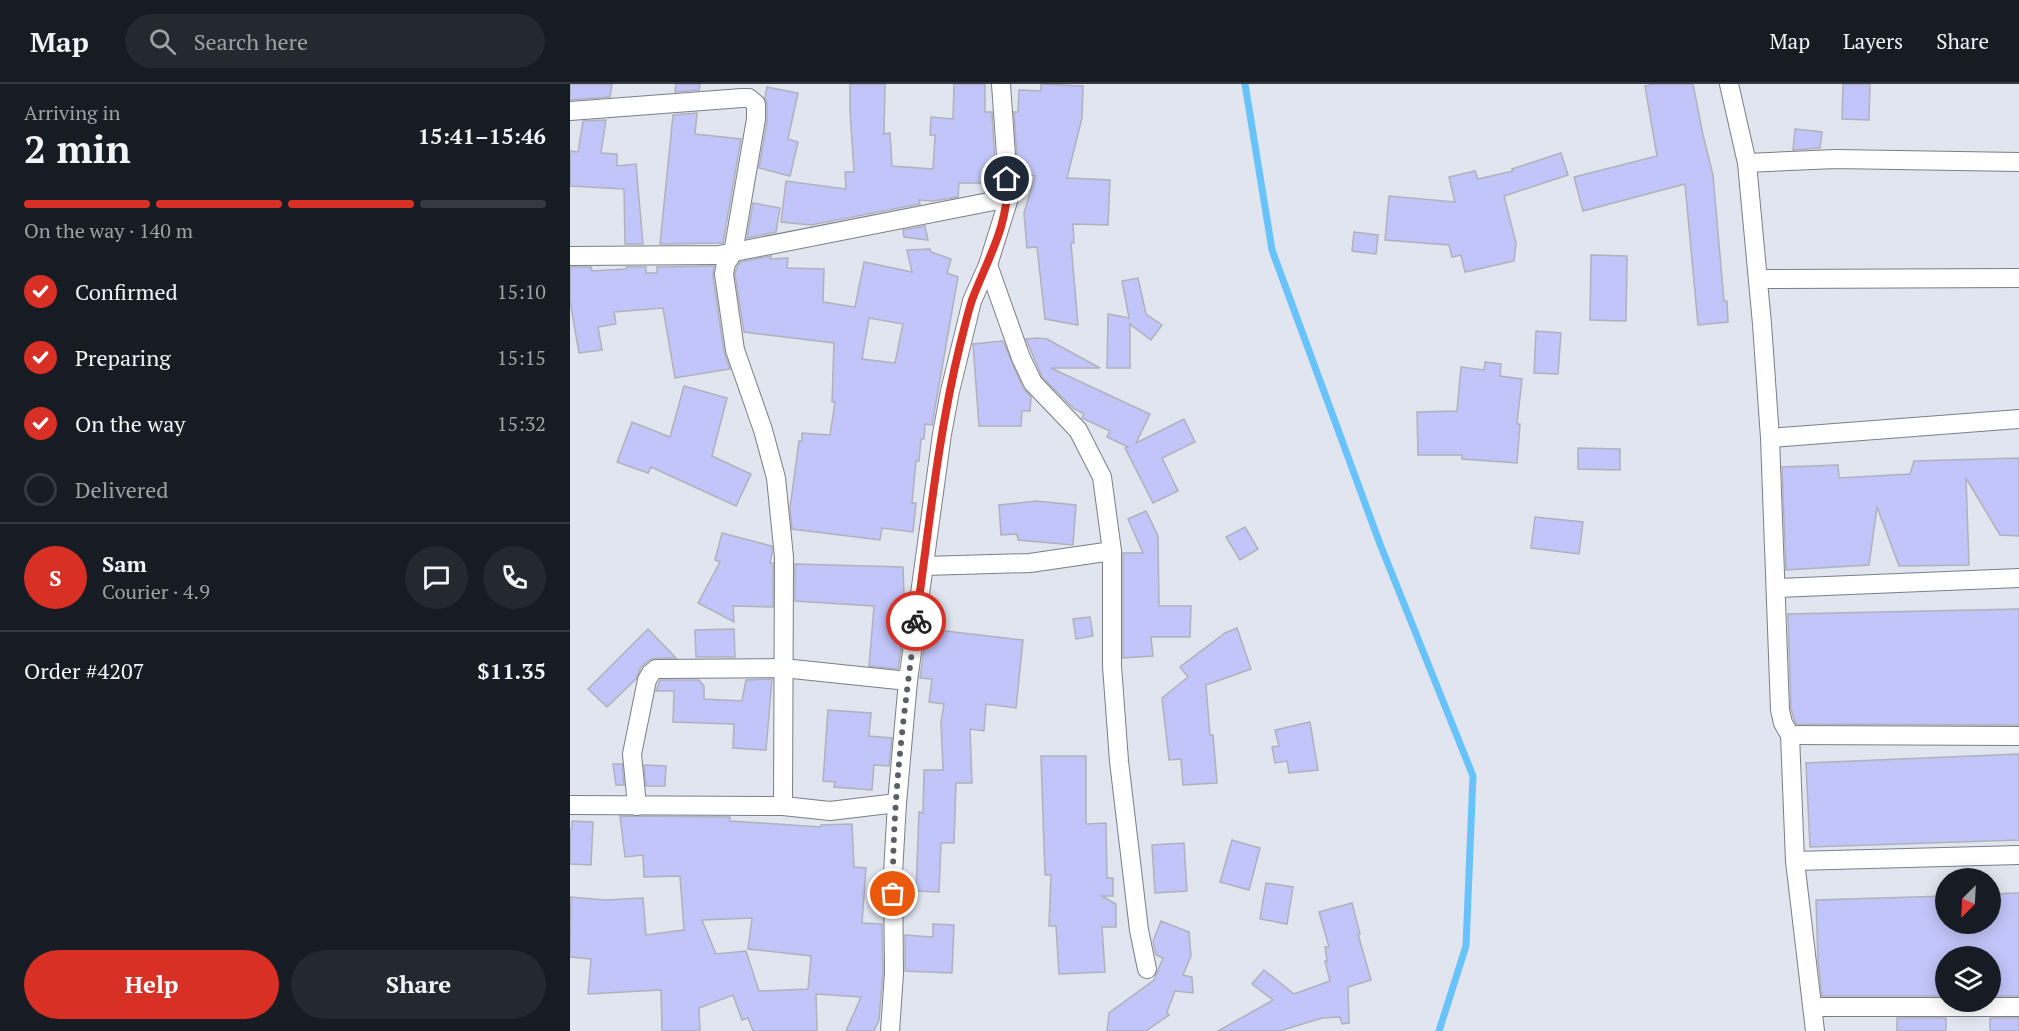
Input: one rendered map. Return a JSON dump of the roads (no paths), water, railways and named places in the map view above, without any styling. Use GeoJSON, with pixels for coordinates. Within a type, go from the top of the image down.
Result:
{"type":"FeatureCollection","features":[{"type":"Feature","properties":{"kind":"street"},"geometry":{"type":"LineString","coordinates":[[890,1031],[894,973],[893,873],[908,681],[950,391],[972,301],[988,265],[1009,198],[1001,84]]}},
{"type":"Feature","properties":{"kind":"street"},"geometry":{"type":"LineString","coordinates":[[1730,84],[1747,163],[1758,279],[1770,438],[1780,710],[1783,723],[1790,735],[1795,861],[1815,1031]]}},
{"type":"Feature","properties":{"kind":"street"},"geometry":{"type":"LineString","coordinates":[[570,111],[749,98],[756,104],[756,119],[733,253],[726,263],[724,274],[735,350],[763,430],[776,478],[784,557],[783,806]]}},
{"type":"Feature","properties":{"kind":"street"},"geometry":{"type":"LineString","coordinates":[[1747,163],[1836,159],[2019,162]]}},
{"type":"Feature","properties":{"kind":"street"},"geometry":{"type":"LineString","coordinates":[[570,255],[733,253],[1009,198]]}},
{"type":"Feature","properties":{"kind":"street"},"geometry":{"type":"LineString","coordinates":[[988,265],[1021,358],[1033,383],[1077,430],[1102,477],[1112,551],[1112,666],[1119,761],[1139,930],[1147,969]]}},
{"type":"Feature","properties":{"kind":"street"},"geometry":{"type":"LineString","coordinates":[[1758,279],[2019,278]]}},
{"type":"Feature","properties":{"kind":"street"},"geometry":{"type":"LineString","coordinates":[[1770,438],[2019,419]]}},
{"type":"Feature","properties":{"kind":"street"},"geometry":{"type":"LineString","coordinates":[[924,566],[1030,563],[1112,551]]}},
{"type":"Feature","properties":{"kind":"street"},"geometry":{"type":"LineString","coordinates":[[1777,588],[2019,578]]}},
{"type":"Feature","properties":{"kind":"street"},"geometry":{"type":"LineString","coordinates":[[637,806],[632,754],[647,680],[656,669],[783,668],[908,681]]}},
{"type":"Feature","properties":{"kind":"street"},"geometry":{"type":"LineString","coordinates":[[1790,735],[2019,736]]}},
{"type":"Feature","properties":{"kind":"street"},"geometry":{"type":"LineString","coordinates":[[570,805],[783,806],[830,811],[897,803]]}},
{"type":"Feature","properties":{"kind":"street"},"geometry":{"type":"LineString","coordinates":[[1795,861],[2019,855]]}},
{"type":"Feature","properties":{"kind":"street"},"geometry":{"type":"LineString","coordinates":[[1813,1007],[2019,1007]]}},
{"type":"Feature","properties":{"kind":"waterway"},"geometry":{"type":"LineString","coordinates":[[1245,84],[1272,250],[1380,544],[1473,776],[1466,946],[1439,1031]]}}]}
